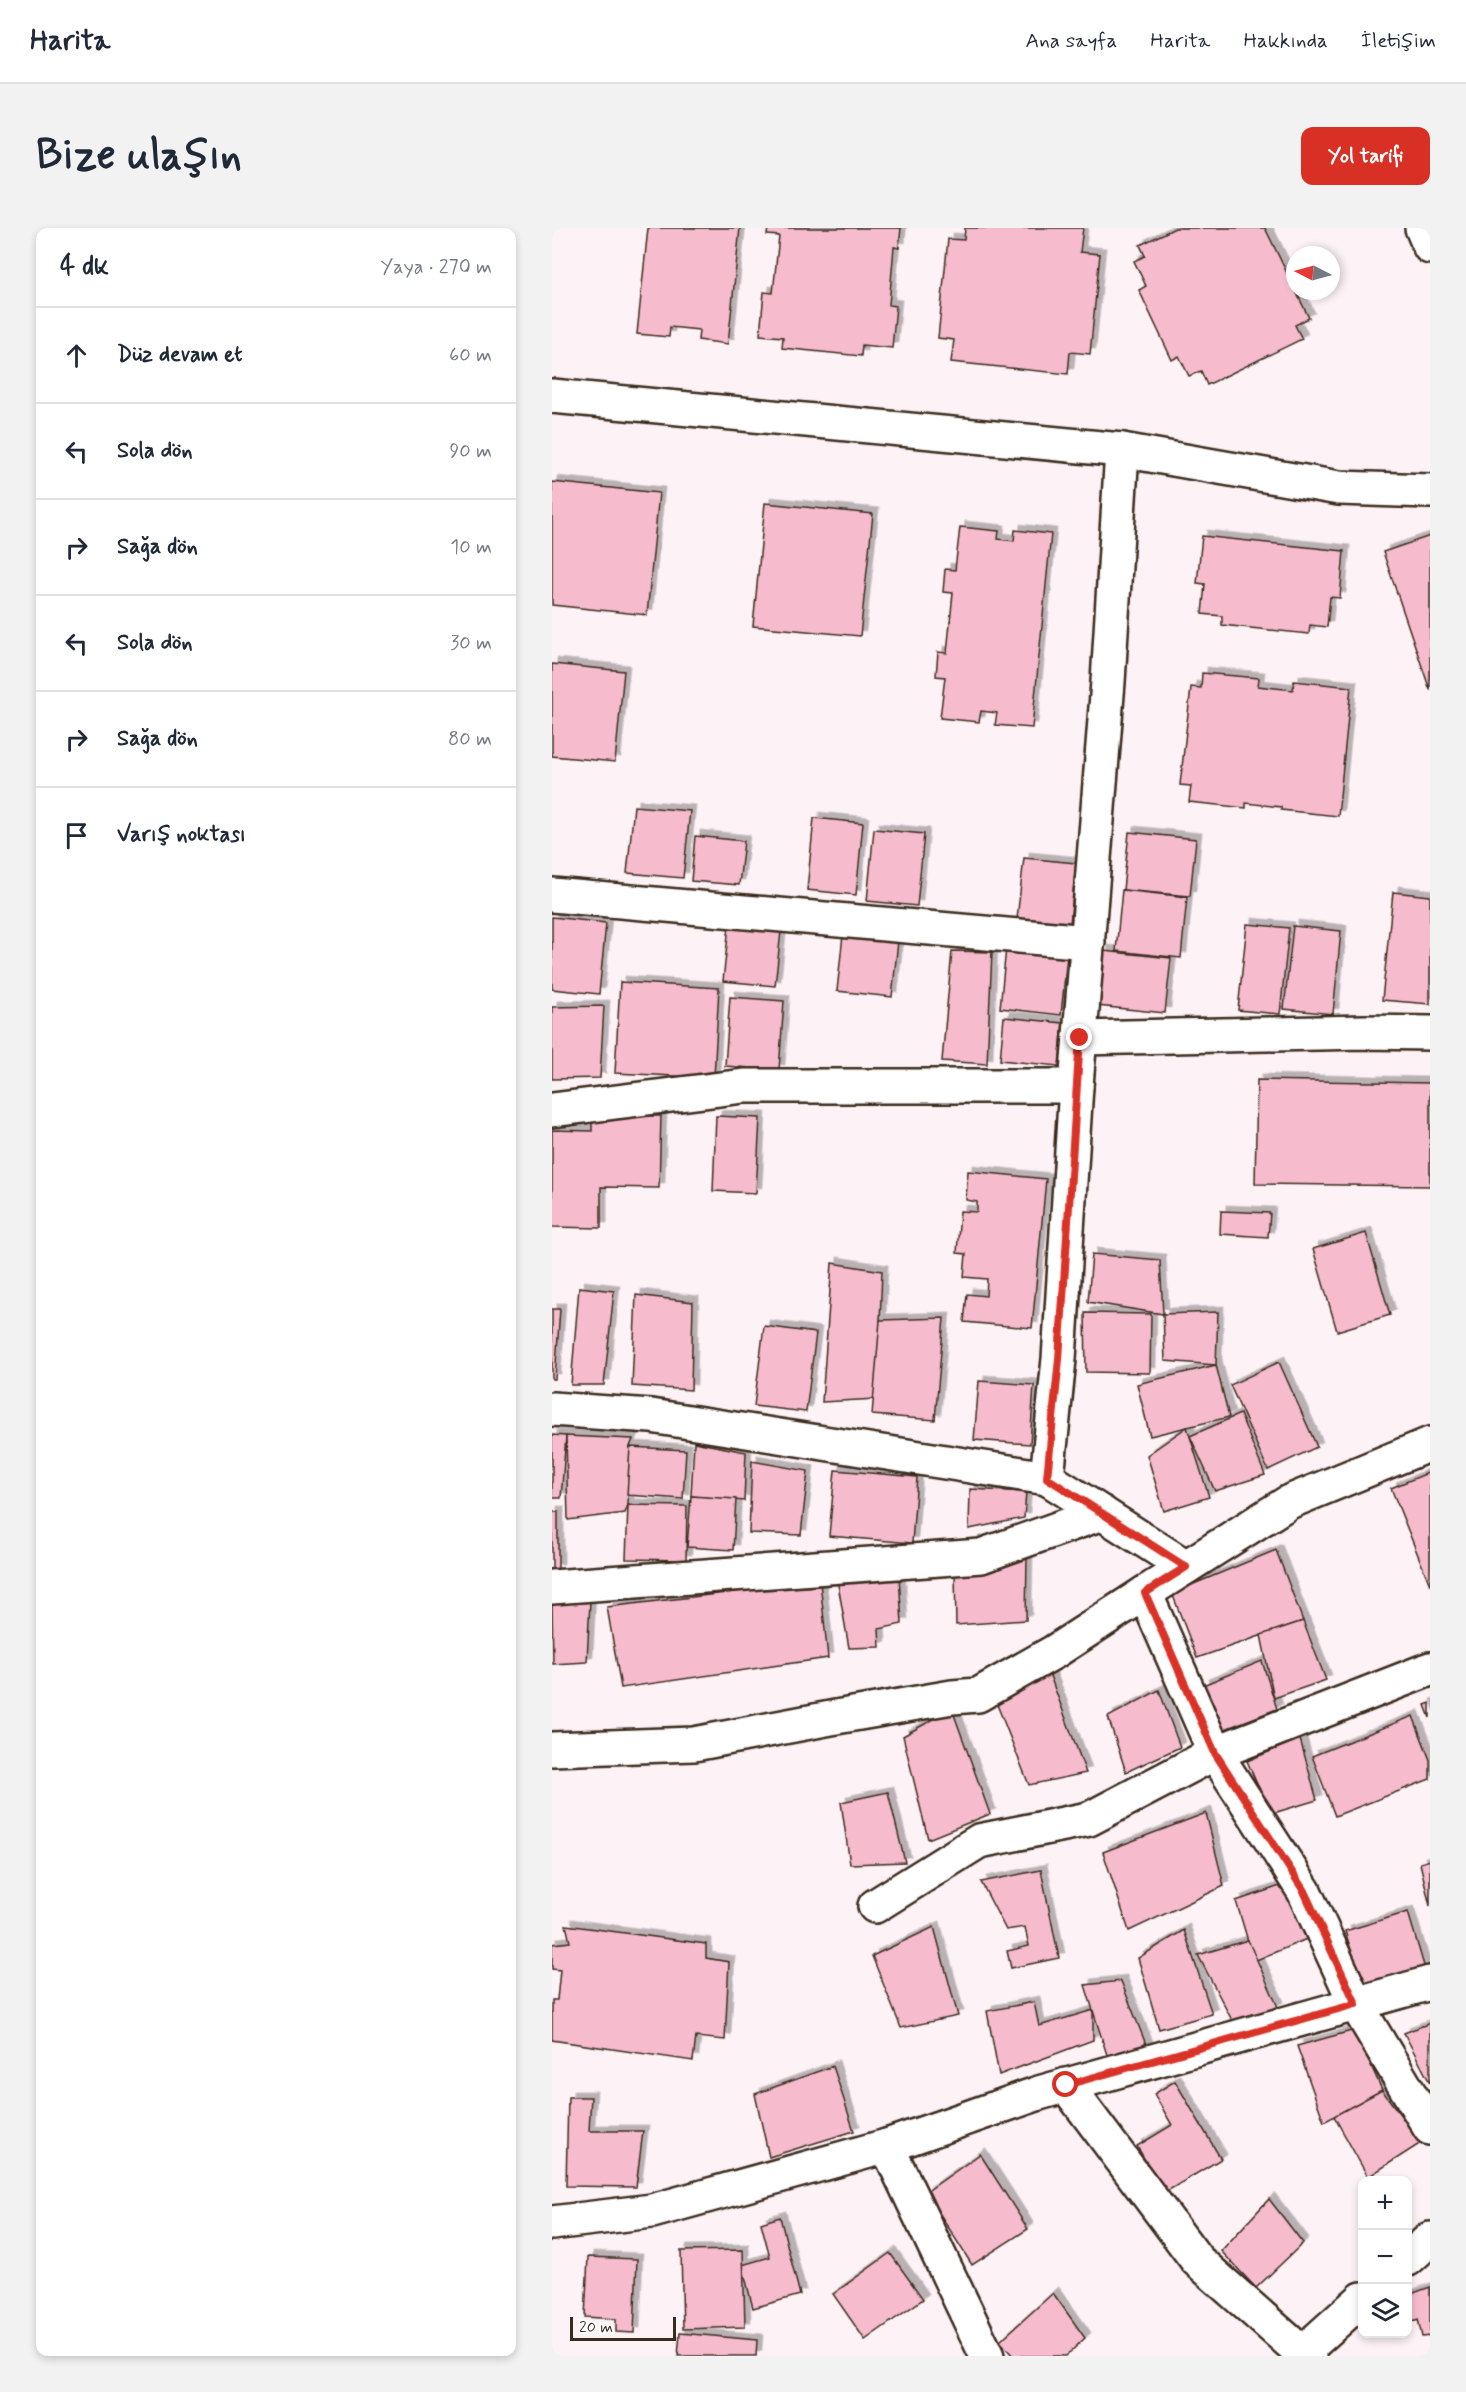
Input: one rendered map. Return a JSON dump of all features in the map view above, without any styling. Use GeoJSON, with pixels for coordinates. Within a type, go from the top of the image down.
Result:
{"type":"FeatureCollection","features":[{"type":"Feature","properties":{"kind":"street"},"geometry":{"type":"LineString","coordinates":[[1422,228],[1430,247]]}},
{"type":"Feature","properties":{"kind":"street"},"geometry":{"type":"LineString","coordinates":[[552,396],[1122,450],[1339,488],[1430,491]]}},
{"type":"Feature","properties":{"kind":"street"},"geometry":{"type":"LineString","coordinates":[[1047,1478],[1059,1359],[1076,1086],[1108,682],[1122,450]]}},
{"type":"Feature","properties":{"kind":"street"},"geometry":{"type":"LineString","coordinates":[[552,895],[1088,942]]}},
{"type":"Feature","properties":{"kind":"street"},"geometry":{"type":"LineString","coordinates":[[1080,1038],[1364,1032],[1430,1033]]}},
{"type":"Feature","properties":{"kind":"street"},"geometry":{"type":"LineString","coordinates":[[552,1110],[744,1086],[1076,1086]]}},
{"type":"Feature","properties":{"kind":"street"},"geometry":{"type":"LineString","coordinates":[[552,1409],[651,1416],[1047,1478],[1186,1567]]}},
{"type":"Feature","properties":{"kind":"street"},"geometry":{"type":"LineString","coordinates":[[552,1749],[694,1744],[952,1697],[978,1695],[1054,1652],[1289,1502],[1430,1444]]}},
{"type":"Feature","properties":{"kind":"street"},"geometry":{"type":"LineString","coordinates":[[552,1587],[981,1556],[1102,1513]]}},
{"type":"Feature","properties":{"kind":"street"},"geometry":{"type":"LineString","coordinates":[[1145,1593],[1215,1753],[1304,1891],[1356,2004],[1430,2128]]}},
{"type":"Feature","properties":{"kind":"street"},"geometry":{"type":"LineString","coordinates":[[875,1906],[979,1841],[1089,1819],[1215,1753],[1430,1669]]}},
{"type":"Feature","properties":{"kind":"street"},"geometry":{"type":"LineString","coordinates":[[552,2223],[652,2211],[886,2146],[1066,2085],[1430,1983]]}},
{"type":"Feature","properties":{"kind":"street"},"geometry":{"type":"LineString","coordinates":[[1066,2085],[1197,2260],[1305,2355],[1358,2303]]}},
{"type":"Feature","properties":{"kind":"street"},"geometry":{"type":"LineString","coordinates":[[886,2146],[987,2356]]}},
{"type":"Feature","properties":{"kind":"street"},"geometry":{"type":"LineString","coordinates":[[1412,2255],[1430,2239]]}},
{"type":"Feature","properties":{"kind":"building"},"geometry":{"type":"Polygon","coordinates":[[[648,228],[740,228],[728,344],[698,340],[699,330],[670,327],[669,337],[637,334],[648,228]]]}},
{"type":"Feature","properties":{"kind":"building"},"geometry":{"type":"Polygon","coordinates":[[[768,228],[901,228],[899,248],[894,247],[889,305],[896,306],[892,348],[862,345],[861,356],[782,348],[783,337],[760,335],[764,292],[773,293],[779,236],[767,235],[768,228]]]}},
{"type":"Feature","properties":{"kind":"building"},"geometry":{"type":"Polygon","coordinates":[[[965,228],[1083,228],[1080,252],[1100,254],[1090,354],[1070,352],[1068,374],[951,362],[954,340],[938,338],[948,239],[964,240],[965,228]]]}},
{"type":"Feature","properties":{"kind":"building"},"geometry":{"type":"Polygon","coordinates":[[[1175,228],[1265,228],[1286,271],[1286,300],[1300,300],[1309,318],[1295,325],[1302,339],[1207,385],[1201,371],[1189,376],[1179,356],[1172,360],[1139,290],[1146,286],[1134,261],[1145,256],[1140,245],[1175,228]]]}},
{"type":"Feature","properties":{"kind":"building"},"geometry":{"type":"Polygon","coordinates":[[[552,482],[659,493],[647,615],[552,605],[552,482]]]}},
{"type":"Feature","properties":{"kind":"building"},"geometry":{"type":"Polygon","coordinates":[[[765,503],[873,514],[860,636],[753,626],[765,503]]]}},
{"type":"Feature","properties":{"kind":"building"},"geometry":{"type":"Polygon","coordinates":[[[960,527],[999,531],[998,539],[1014,541],[1015,530],[1051,534],[1032,728],[995,725],[997,713],[981,711],[979,722],[940,718],[945,677],[936,676],[938,652],[947,653],[953,593],[943,592],[945,569],[955,570],[960,527]]]}},
{"type":"Feature","properties":{"kind":"building"},"geometry":{"type":"Polygon","coordinates":[[[1202,536],[1344,551],[1340,598],[1330,597],[1327,627],[1310,625],[1309,634],[1222,625],[1222,616],[1202,614],[1205,584],[1197,583],[1202,536]]]}},
{"type":"Feature","properties":{"kind":"building"},"geometry":{"type":"Polygon","coordinates":[[[1430,536],[1430,690],[1383,552],[1430,536]]]}},
{"type":"Feature","properties":{"kind":"building"},"geometry":{"type":"Polygon","coordinates":[[[552,664],[624,671],[615,762],[552,756],[552,664]]]}},
{"type":"Feature","properties":{"kind":"building"},"geometry":{"type":"Polygon","coordinates":[[[1202,673],[1259,678],[1258,686],[1293,690],[1294,681],[1351,687],[1338,816],[1281,810],[1281,807],[1246,803],[1246,808],[1189,802],[1191,786],[1180,785],[1191,687],[1201,688],[1202,673]]]}},
{"type":"Feature","properties":{"kind":"building"},"geometry":{"type":"Polygon","coordinates":[[[634,806],[690,811],[683,878],[627,873],[634,806]]]}},
{"type":"Feature","properties":{"kind":"building"},"geometry":{"type":"Polygon","coordinates":[[[814,818],[863,823],[856,895],[807,890],[814,818]]]}},
{"type":"Feature","properties":{"kind":"building"},"geometry":{"type":"Polygon","coordinates":[[[874,829],[924,834],[917,906],[867,901],[874,829]]]}},
{"type":"Feature","properties":{"kind":"building"},"geometry":{"type":"Polygon","coordinates":[[[1129,832],[1196,839],[1190,896],[1123,890],[1129,832]]]}},
{"type":"Feature","properties":{"kind":"building"},"geometry":{"type":"Polygon","coordinates":[[[695,836],[744,841],[739,885],[691,881],[695,836]]]}},
{"type":"Feature","properties":{"kind":"building"},"geometry":{"type":"Polygon","coordinates":[[[1024,858],[1076,863],[1070,924],[1017,919],[1024,858]]]}},
{"type":"Feature","properties":{"kind":"building"},"geometry":{"type":"Polygon","coordinates":[[[1122,890],[1187,897],[1181,958],[1116,951],[1122,890]]]}},
{"type":"Feature","properties":{"kind":"building"},"geometry":{"type":"Polygon","coordinates":[[[1393,892],[1430,896],[1430,1004],[1382,1000],[1393,892]]]}},
{"type":"Feature","properties":{"kind":"building"},"geometry":{"type":"Polygon","coordinates":[[[552,917],[606,923],[599,994],[552,989],[552,917]]]}},
{"type":"Feature","properties":{"kind":"building"},"geometry":{"type":"Polygon","coordinates":[[[1247,924],[1289,928],[1280,1014],[1238,1010],[1247,924]]]}},
{"type":"Feature","properties":{"kind":"building"},"geometry":{"type":"Polygon","coordinates":[[[729,926],[781,931],[775,986],[723,981],[729,926]]]}},
{"type":"Feature","properties":{"kind":"building"},"geometry":{"type":"Polygon","coordinates":[[[1293,926],[1341,931],[1333,1014],[1284,1009],[1293,926]]]}},
{"type":"Feature","properties":{"kind":"building"},"geometry":{"type":"Polygon","coordinates":[[[843,935],[898,941],[892,997],[837,991],[843,935]]]}},
{"type":"Feature","properties":{"kind":"building"},"geometry":{"type":"Polygon","coordinates":[[[1006,948],[1067,955],[1061,1015],[1000,1008],[1006,948]]]}},
{"type":"Feature","properties":{"kind":"building"},"geometry":{"type":"Polygon","coordinates":[[[952,951],[992,952],[987,1064],[942,1061],[952,951]]]}},
{"type":"Feature","properties":{"kind":"building"},"geometry":{"type":"Polygon","coordinates":[[[1103,951],[1171,958],[1165,1013],[1097,1006],[1103,951]]]}},
{"type":"Feature","properties":{"kind":"building"},"geometry":{"type":"Polygon","coordinates":[[[620,982],[719,988],[714,1078],[615,1073],[620,982]]]}},
{"type":"Feature","properties":{"kind":"building"},"geometry":{"type":"Polygon","coordinates":[[[730,997],[784,1001],[779,1070],[725,1066],[730,997]]]}},
{"type":"Feature","properties":{"kind":"building"},"geometry":{"type":"Polygon","coordinates":[[[604,1006],[600,1078],[552,1079],[552,1007],[604,1006]]]}},
{"type":"Feature","properties":{"kind":"building"},"geometry":{"type":"Polygon","coordinates":[[[1004,1017],[1063,1023],[1059,1066],[1000,1060],[1004,1017]]]}},
{"type":"Feature","properties":{"kind":"building"},"geometry":{"type":"Polygon","coordinates":[[[1257,1080],[1430,1083],[1430,1186],[1255,1184],[1257,1080]]]}},
{"type":"Feature","properties":{"kind":"building"},"geometry":{"type":"Polygon","coordinates":[[[592,1115],[661,1116],[659,1188],[601,1187],[601,1228],[552,1227],[552,1130],[592,1131],[592,1115]]]}},
{"type":"Feature","properties":{"kind":"building"},"geometry":{"type":"Polygon","coordinates":[[[716,1116],[760,1118],[756,1193],[713,1191],[716,1116]]]}},
{"type":"Feature","properties":{"kind":"building"},"geometry":{"type":"Polygon","coordinates":[[[968,1171],[1046,1179],[1032,1328],[964,1322],[967,1294],[986,1296],[987,1279],[964,1277],[966,1254],[957,1253],[960,1211],[977,1212],[977,1202],[966,1200],[968,1171]]]}},
{"type":"Feature","properties":{"kind":"building"},"geometry":{"type":"Polygon","coordinates":[[[1221,1211],[1270,1213],[1268,1237],[1220,1234],[1221,1211]]]}},
{"type":"Feature","properties":{"kind":"building"},"geometry":{"type":"Polygon","coordinates":[[[1366,1233],[1390,1315],[1337,1331],[1313,1249],[1366,1233]]]}},
{"type":"Feature","properties":{"kind":"building"},"geometry":{"type":"Polygon","coordinates":[[[1092,1254],[1160,1260],[1163,1314],[1088,1302],[1092,1254]]]}},
{"type":"Feature","properties":{"kind":"building"},"geometry":{"type":"Polygon","coordinates":[[[832,1263],[882,1271],[877,1399],[822,1402],[832,1263]]]}},
{"type":"Feature","properties":{"kind":"building"},"geometry":{"type":"Polygon","coordinates":[[[579,1287],[614,1291],[604,1385],[571,1385],[579,1287]]]}},
{"type":"Feature","properties":{"kind":"building"},"geometry":{"type":"Polygon","coordinates":[[[636,1295],[693,1302],[691,1390],[632,1386],[636,1295]]]}},
{"type":"Feature","properties":{"kind":"building"},"geometry":{"type":"Polygon","coordinates":[[[552,1309],[560,1309],[555,1379],[552,1379],[552,1309]]]}},
{"type":"Feature","properties":{"kind":"building"},"geometry":{"type":"Polygon","coordinates":[[[1218,1312],[1216,1365],[1165,1361],[1163,1314],[1218,1312]]]}},
{"type":"Feature","properties":{"kind":"building"},"geometry":{"type":"Polygon","coordinates":[[[1085,1313],[1151,1314],[1150,1373],[1086,1372],[1085,1313]]]}},
{"type":"Feature","properties":{"kind":"building"},"geometry":{"type":"Polygon","coordinates":[[[944,1318],[935,1420],[872,1415],[880,1320],[944,1318]]]}},
{"type":"Feature","properties":{"kind":"building"},"geometry":{"type":"Polygon","coordinates":[[[764,1326],[816,1333],[806,1412],[754,1406],[764,1326]]]}},
{"type":"Feature","properties":{"kind":"building"},"geometry":{"type":"Polygon","coordinates":[[[1279,1362],[1317,1447],[1268,1470],[1230,1385],[1279,1362]]]}},
{"type":"Feature","properties":{"kind":"building"},"geometry":{"type":"Polygon","coordinates":[[[1216,1365],[1229,1417],[1150,1436],[1137,1384],[1216,1365]]]}},
{"type":"Feature","properties":{"kind":"building"},"geometry":{"type":"Polygon","coordinates":[[[979,1381],[1034,1385],[1030,1444],[974,1440],[979,1381]]]}},
{"type":"Feature","properties":{"kind":"building"},"geometry":{"type":"Polygon","coordinates":[[[1240,1414],[1265,1475],[1215,1491],[1190,1436],[1240,1414]]]}},
{"type":"Feature","properties":{"kind":"building"},"geometry":{"type":"Polygon","coordinates":[[[1187,1427],[1209,1497],[1164,1511],[1147,1455],[1187,1427]]]}},
{"type":"Feature","properties":{"kind":"building"},"geometry":{"type":"Polygon","coordinates":[[[552,1435],[566,1436],[561,1498],[552,1498],[552,1435]]]}},
{"type":"Feature","properties":{"kind":"building"},"geometry":{"type":"Polygon","coordinates":[[[566,1436],[633,1439],[630,1447],[628,1505],[625,1513],[568,1520],[566,1436]]]}},
{"type":"Feature","properties":{"kind":"building"},"geometry":{"type":"Polygon","coordinates":[[[694,1442],[746,1452],[744,1501],[691,1496],[694,1442]]]}},
{"type":"Feature","properties":{"kind":"building"},"geometry":{"type":"Polygon","coordinates":[[[630,1447],[686,1450],[683,1499],[627,1495],[630,1447]]]}},
{"type":"Feature","properties":{"kind":"building"},"geometry":{"type":"Polygon","coordinates":[[[752,1461],[808,1471],[801,1535],[749,1533],[752,1461]]]}},
{"type":"Feature","properties":{"kind":"building"},"geometry":{"type":"Polygon","coordinates":[[[835,1470],[917,1477],[912,1543],[829,1536],[835,1470]]]}},
{"type":"Feature","properties":{"kind":"building"},"geometry":{"type":"Polygon","coordinates":[[[1430,1472],[1430,1585],[1391,1488],[1430,1472]]]}},
{"type":"Feature","properties":{"kind":"building"},"geometry":{"type":"Polygon","coordinates":[[[970,1489],[1026,1492],[1024,1518],[969,1529],[970,1489]]]}},
{"type":"Feature","properties":{"kind":"building"},"geometry":{"type":"Polygon","coordinates":[[[691,1496],[736,1499],[733,1550],[687,1547],[691,1496]]]}},
{"type":"Feature","properties":{"kind":"building"},"geometry":{"type":"Polygon","coordinates":[[[628,1505],[687,1506],[686,1560],[626,1559],[628,1505]]]}},
{"type":"Feature","properties":{"kind":"building"},"geometry":{"type":"Polygon","coordinates":[[[552,1512],[558,1512],[558,1569],[552,1569],[552,1512]]]}},
{"type":"Feature","properties":{"kind":"building"},"geometry":{"type":"Polygon","coordinates":[[[1276,1550],[1303,1621],[1197,1658],[1172,1593],[1276,1550]]]}},
{"type":"Feature","properties":{"kind":"building"},"geometry":{"type":"Polygon","coordinates":[[[1027,1557],[1026,1620],[956,1625],[955,1572],[1027,1557]]]}},
{"type":"Feature","properties":{"kind":"building"},"geometry":{"type":"Polygon","coordinates":[[[899,1575],[902,1624],[879,1629],[880,1647],[849,1648],[837,1579],[899,1575]]]}},
{"type":"Feature","properties":{"kind":"building"},"geometry":{"type":"Polygon","coordinates":[[[820,1582],[828,1658],[621,1688],[607,1607],[820,1582]]]}},
{"type":"Feature","properties":{"kind":"building"},"geometry":{"type":"Polygon","coordinates":[[[552,1601],[590,1601],[587,1662],[553,1664],[552,1601]]]}},
{"type":"Feature","properties":{"kind":"building"},"geometry":{"type":"Polygon","coordinates":[[[1303,1621],[1326,1680],[1274,1698],[1261,1635],[1303,1621]]]}},
{"type":"Feature","properties":{"kind":"building"},"geometry":{"type":"Polygon","coordinates":[[[1262,1661],[1277,1709],[1220,1731],[1203,1685],[1262,1661]]]}},
{"type":"Feature","properties":{"kind":"building"},"geometry":{"type":"Polygon","coordinates":[[[1049,1673],[1086,1773],[1029,1785],[994,1697],[1049,1673]]]}},
{"type":"Feature","properties":{"kind":"building"},"geometry":{"type":"Polygon","coordinates":[[[1159,1690],[1180,1747],[1126,1772],[1108,1717],[1159,1690]]]}},
{"type":"Feature","properties":{"kind":"building"},"geometry":{"type":"Polygon","coordinates":[[[1430,1703],[1430,1718],[1425,1705],[1430,1703]]]}},
{"type":"Feature","properties":{"kind":"building"},"geometry":{"type":"Polygon","coordinates":[[[952,1709],[990,1814],[928,1839],[903,1736],[952,1709]]]}},
{"type":"Feature","properties":{"kind":"building"},"geometry":{"type":"Polygon","coordinates":[[[1413,1716],[1430,1760],[1430,1779],[1335,1816],[1312,1756],[1413,1716]]]}},
{"type":"Feature","properties":{"kind":"building"},"geometry":{"type":"Polygon","coordinates":[[[1300,1739],[1317,1800],[1270,1814],[1247,1761],[1300,1739]]]}},
{"type":"Feature","properties":{"kind":"building"},"geometry":{"type":"Polygon","coordinates":[[[888,1792],[905,1862],[850,1864],[841,1802],[888,1792]]]}},
{"type":"Feature","properties":{"kind":"building"},"geometry":{"type":"Polygon","coordinates":[[[1206,1813],[1224,1886],[1129,1931],[1103,1852],[1206,1813]]]}},
{"type":"Feature","properties":{"kind":"building"},"geometry":{"type":"Polygon","coordinates":[[[1430,1860],[1430,1906],[1420,1863],[1430,1860]]]}},
{"type":"Feature","properties":{"kind":"building"},"geometry":{"type":"Polygon","coordinates":[[[1041,1870],[1059,1958],[1011,1968],[1007,1951],[1029,1946],[1025,1927],[1006,1930],[981,1882],[1041,1870]]]}},
{"type":"Feature","properties":{"kind":"building"},"geometry":{"type":"Polygon","coordinates":[[[1283,1885],[1309,1938],[1254,1961],[1236,1901],[1283,1885]]]}},
{"type":"Feature","properties":{"kind":"building"},"geometry":{"type":"Polygon","coordinates":[[[1408,1912],[1425,1969],[1363,1988],[1345,1931],[1408,1912]]]}},
{"type":"Feature","properties":{"kind":"building"},"geometry":{"type":"Polygon","coordinates":[[[566,1925],[706,1944],[706,1958],[729,1962],[725,2040],[696,2037],[693,2061],[552,2040],[552,2000],[557,2000],[560,1970],[552,1969],[552,1944],[570,1942],[566,1925]]]}},
{"type":"Feature","properties":{"kind":"building"},"geometry":{"type":"Polygon","coordinates":[[[934,1927],[958,2016],[901,2028],[872,1956],[934,1927]]]}},
{"type":"Feature","properties":{"kind":"building"},"geometry":{"type":"Polygon","coordinates":[[[1184,1930],[1212,2014],[1159,2029],[1138,1958],[1184,1930]]]}},
{"type":"Feature","properties":{"kind":"building"},"geometry":{"type":"Polygon","coordinates":[[[1248,1940],[1278,2007],[1235,2026],[1198,1955],[1248,1940]]]}},
{"type":"Feature","properties":{"kind":"building"},"geometry":{"type":"Polygon","coordinates":[[[1121,1981],[1147,2047],[1107,2055],[1085,1985],[1121,1981]]]}},
{"type":"Feature","properties":{"kind":"building"},"geometry":{"type":"Polygon","coordinates":[[[1034,2002],[1039,2026],[1093,2010],[1093,2040],[999,2075],[987,2011],[1034,2002]]]}},
{"type":"Feature","properties":{"kind":"building"},"geometry":{"type":"Polygon","coordinates":[[[1430,2023],[1430,2083],[1404,2033],[1430,2023]]]}},
{"type":"Feature","properties":{"kind":"building"},"geometry":{"type":"Polygon","coordinates":[[[1355,2030],[1382,2090],[1324,2122],[1297,2046],[1355,2030]]]}},
{"type":"Feature","properties":{"kind":"building"},"geometry":{"type":"Polygon","coordinates":[[[833,2066],[854,2131],[769,2157],[755,2094],[833,2066]]]}},
{"type":"Feature","properties":{"kind":"building"},"geometry":{"type":"Polygon","coordinates":[[[1175,2081],[1221,2159],[1164,2193],[1137,2146],[1172,2125],[1154,2094],[1175,2081]]]}},
{"type":"Feature","properties":{"kind":"building"},"geometry":{"type":"Polygon","coordinates":[[[1382,2090],[1421,2143],[1367,2176],[1334,2116],[1382,2090]]]}},
{"type":"Feature","properties":{"kind":"building"},"geometry":{"type":"Polygon","coordinates":[[[568,2097],[591,2097],[589,2131],[643,2131],[636,2187],[566,2186],[568,2097]]]}},
{"type":"Feature","properties":{"kind":"building"},"geometry":{"type":"Polygon","coordinates":[[[980,2154],[1028,2229],[972,2265],[926,2192],[980,2154]]]}},
{"type":"Feature","properties":{"kind":"building"},"geometry":{"type":"Polygon","coordinates":[[[1269,2199],[1303,2243],[1256,2288],[1221,2251],[1269,2199]]]}},
{"type":"Feature","properties":{"kind":"building"},"geometry":{"type":"Polygon","coordinates":[[[780,2217],[800,2295],[753,2308],[742,2265],[770,2257],[761,2223],[780,2217]]]}},
{"type":"Feature","properties":{"kind":"building"},"geometry":{"type":"Polygon","coordinates":[[[743,2250],[745,2327],[683,2329],[681,2251],[743,2250]]]}},
{"type":"Feature","properties":{"kind":"building"},"geometry":{"type":"Polygon","coordinates":[[[890,2253],[923,2299],[865,2340],[833,2294],[890,2253]]]}},
{"type":"Feature","properties":{"kind":"building"},"geometry":{"type":"Polygon","coordinates":[[[588,2257],[637,2259],[634,2333],[616,2332],[616,2319],[585,2317],[588,2257]]]}},
{"type":"Feature","properties":{"kind":"building"},"geometry":{"type":"Polygon","coordinates":[[[1430,2287],[1430,2336],[1422,2337],[1418,2319],[1412,2321],[1412,2294],[1430,2287]]]}},
{"type":"Feature","properties":{"kind":"building"},"geometry":{"type":"Polygon","coordinates":[[[1053,2293],[1085,2338],[1066,2356],[1013,2356],[1000,2341],[1053,2293]]]}},
{"type":"Feature","properties":{"kind":"building"},"geometry":{"type":"Polygon","coordinates":[[[680,2333],[757,2340],[756,2356],[678,2356],[680,2333]]]}},
{"type":"Feature","properties":{"kind":"route"},"geometry":{"type":"LineString","coordinates":[[1066,2085],[1356,2004],[1304,1891],[1215,1753],[1145,1593],[1186,1567],[1047,1478],[1059,1359],[1080,1038]]}}]}
